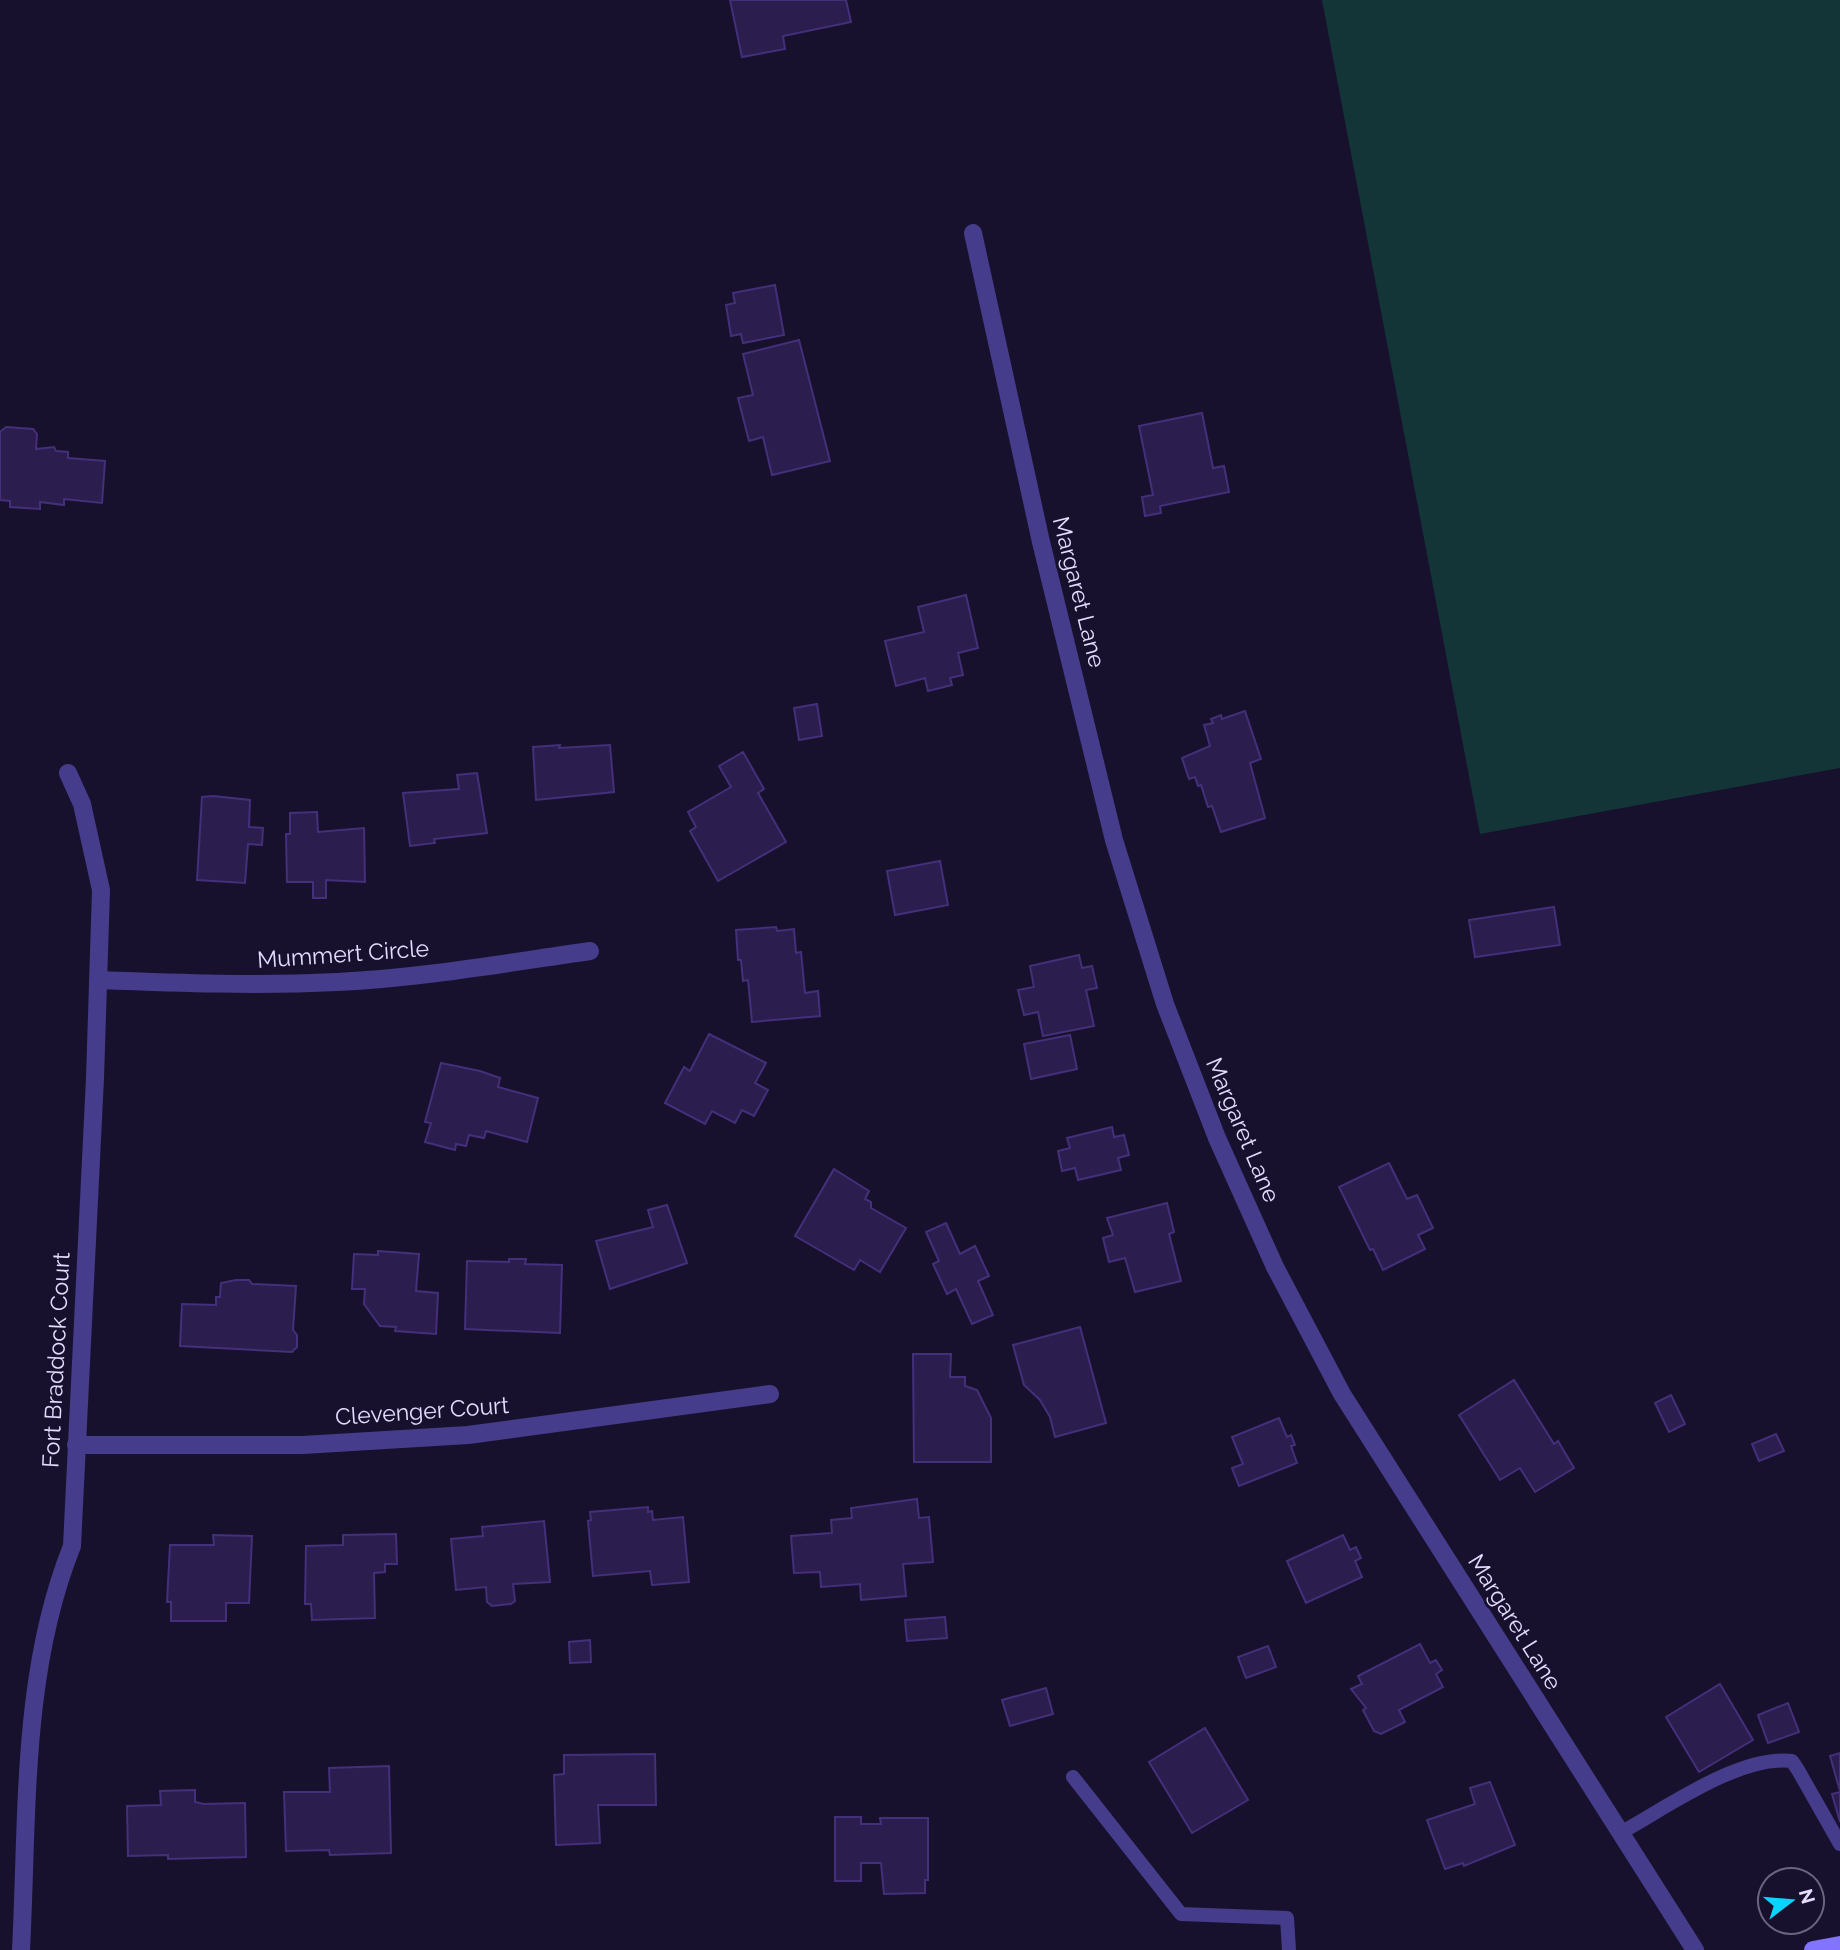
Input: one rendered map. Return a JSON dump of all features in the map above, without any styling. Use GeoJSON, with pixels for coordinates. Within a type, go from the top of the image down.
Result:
{"type":"FeatureCollection","features":[{"type":"Feature","properties":{"kind":"main road"},"geometry":{"type":"LineString","coordinates":[[1813,1950],[1840,1944]]}},
{"type":"Feature","properties":{"kind":"street","name":"Margaret Lane"},"geometry":{"type":"LineString","coordinates":[[973,233],[1041,542],[1114,841],[1165,1004],[1217,1138],[1275,1267],[1342,1394],[1695,1950]]}},
{"type":"Feature","properties":{"kind":"street","name":"Fort Braddock Court"},"geometry":{"type":"LineString","coordinates":[[21,1950],[32,1709],[54,1591],[72,1546],[99,980],[101,890],[82,804],[68,773]]}},
{"type":"Feature","properties":{"kind":"street","name":"Mummert Circle"},"geometry":{"type":"LineString","coordinates":[[99,980],[216,985],[339,982],[460,970],[590,951]]}},
{"type":"Feature","properties":{"kind":"street","name":"Clevenger Court"},"geometry":{"type":"LineString","coordinates":[[76,1445],[303,1445],[468,1434],[770,1394]]}},
{"type":"Feature","properties":{"kind":"lane"},"geometry":{"type":"LineString","coordinates":[[1620,1833],[1714,1782],[1756,1764],[1777,1760],[1792,1761],[1840,1844]]}},
{"type":"Feature","properties":{"kind":"lane"},"geometry":{"type":"LineString","coordinates":[[1073,1777],[1181,1914],[1287,1918],[1289,1950]]}},
{"type":"Feature","properties":{"kind":"green space"},"geometry":{"type":"Polygon","coordinates":[[[1322,0],[1840,0],[1840,768],[1480,834],[1322,0]]]}},
{"type":"Feature","properties":{"kind":"building"},"geometry":{"type":"Polygon","coordinates":[[[730,0],[846,0],[851,22],[783,36],[785,49],[742,57],[730,0]]]}},
{"type":"Feature","properties":{"kind":"building"},"geometry":{"type":"Polygon","coordinates":[[[775,285],[784,335],[743,343],[741,334],[731,336],[726,305],[735,303],[733,293],[775,285]]]}},
{"type":"Feature","properties":{"kind":"building"},"geometry":{"type":"Polygon","coordinates":[[[799,340],[830,461],[772,475],[763,437],[749,441],[738,398],[753,395],[743,354],[799,340]]]}},
{"type":"Feature","properties":{"kind":"building"},"geometry":{"type":"Polygon","coordinates":[[[1202,413],[1213,468],[1224,466],[1229,492],[1160,506],[1161,513],[1145,516],[1142,497],[1153,495],[1139,426],[1202,413]]]}},
{"type":"Feature","properties":{"kind":"building"},"geometry":{"type":"Polygon","coordinates":[[[6,427],[33,429],[37,434],[36,449],[54,447],[56,451],[68,452],[68,458],[105,461],[102,503],[64,499],[64,505],[40,502],[40,509],[10,507],[10,501],[0,500],[0,432],[6,427]]]}},
{"type":"Feature","properties":{"kind":"building"},"geometry":{"type":"Polygon","coordinates":[[[966,595],[978,648],[958,653],[963,675],[950,678],[952,685],[928,691],[925,678],[896,686],[885,641],[924,632],[918,607],[966,595]]]}},
{"type":"Feature","properties":{"kind":"building"},"geometry":{"type":"Polygon","coordinates":[[[817,704],[822,736],[799,740],[794,708],[817,704]]]}},
{"type":"Feature","properties":{"kind":"building"},"geometry":{"type":"Polygon","coordinates":[[[1245,711],[1261,759],[1250,763],[1265,818],[1221,832],[1212,806],[1208,807],[1201,785],[1198,786],[1195,777],[1189,779],[1182,758],[1210,746],[1204,725],[1213,723],[1211,719],[1221,715],[1222,719],[1245,711]]]}},
{"type":"Feature","properties":{"kind":"building"},"geometry":{"type":"Polygon","coordinates":[[[560,745],[559,748],[610,745],[614,792],[536,800],[533,747],[560,745]]]}},
{"type":"Feature","properties":{"kind":"building"},"geometry":{"type":"Polygon","coordinates":[[[743,752],[764,789],[758,793],[786,842],[718,881],[690,831],[696,827],[688,812],[731,787],[719,766],[743,752]]]}},
{"type":"Feature","properties":{"kind":"building"},"geometry":{"type":"Polygon","coordinates":[[[477,773],[487,833],[434,839],[435,843],[410,846],[403,793],[459,789],[457,775],[477,773]]]}},
{"type":"Feature","properties":{"kind":"building"},"geometry":{"type":"Polygon","coordinates":[[[202,797],[250,800],[249,827],[263,828],[262,845],[248,844],[245,883],[197,880],[202,797]]]}},
{"type":"Feature","properties":{"kind":"building"},"geometry":{"type":"Polygon","coordinates":[[[317,812],[318,832],[364,828],[365,882],[326,880],[326,898],[313,898],[313,882],[287,882],[286,834],[290,834],[290,813],[317,812]]]}},
{"type":"Feature","properties":{"kind":"building"},"geometry":{"type":"Polygon","coordinates":[[[940,861],[948,905],[895,915],[887,871],[940,861]]]}},
{"type":"Feature","properties":{"kind":"building"},"geometry":{"type":"Polygon","coordinates":[[[1554,907],[1560,945],[1475,957],[1469,920],[1554,907]]]}},
{"type":"Feature","properties":{"kind":"building"},"geometry":{"type":"Polygon","coordinates":[[[776,927],[777,931],[794,929],[796,953],[801,952],[805,993],[818,991],[820,1016],[752,1022],[748,980],[743,981],[736,930],[776,927]]]}},
{"type":"Feature","properties":{"kind":"building"},"geometry":{"type":"Polygon","coordinates":[[[1079,955],[1082,968],[1092,966],[1097,988],[1086,990],[1094,1026],[1043,1036],[1038,1012],[1024,1015],[1018,990],[1034,987],[1030,966],[1079,955]]]}},
{"type":"Feature","properties":{"kind":"building"},"geometry":{"type":"Polygon","coordinates":[[[709,1034],[766,1063],[755,1083],[768,1090],[754,1116],[742,1110],[735,1123],[712,1111],[705,1124],[665,1103],[684,1067],[690,1071],[709,1034]]]}},
{"type":"Feature","properties":{"kind":"building"},"geometry":{"type":"Polygon","coordinates":[[[1070,1035],[1077,1069],[1031,1079],[1024,1044],[1070,1035]]]}},
{"type":"Feature","properties":{"kind":"building"},"geometry":{"type":"Polygon","coordinates":[[[441,1063],[500,1078],[498,1087],[538,1098],[527,1142],[486,1131],[484,1138],[469,1135],[466,1146],[456,1144],[455,1150],[425,1142],[431,1123],[425,1122],[441,1063]]]}},
{"type":"Feature","properties":{"kind":"building"},"geometry":{"type":"Polygon","coordinates":[[[1112,1127],[1114,1137],[1124,1135],[1129,1155],[1118,1158],[1121,1170],[1078,1180],[1075,1168],[1062,1171],[1058,1151],[1070,1148],[1067,1138],[1112,1127]]]}},
{"type":"Feature","properties":{"kind":"building"},"geometry":{"type":"Polygon","coordinates":[[[1389,1163],[1407,1199],[1417,1195],[1433,1228],[1418,1235],[1425,1249],[1383,1270],[1373,1249],[1370,1250],[1339,1187],[1389,1163]]]}},
{"type":"Feature","properties":{"kind":"building"},"geometry":{"type":"Polygon","coordinates":[[[834,1169],[869,1191],[865,1199],[871,1202],[871,1208],[906,1228],[880,1272],[860,1260],[854,1270],[795,1236],[834,1169]]]}},
{"type":"Feature","properties":{"kind":"building"},"geometry":{"type":"Polygon","coordinates":[[[1167,1203],[1174,1232],[1169,1234],[1181,1281],[1135,1292],[1125,1258],[1109,1262],[1103,1238],[1113,1235],[1107,1218],[1167,1203]]]}},
{"type":"Feature","properties":{"kind":"building"},"geometry":{"type":"Polygon","coordinates":[[[667,1205],[687,1263],[610,1289],[596,1241],[653,1227],[648,1210],[667,1205]]]}},
{"type":"Feature","properties":{"kind":"building"},"geometry":{"type":"Polygon","coordinates":[[[946,1223],[960,1254],[975,1246],[989,1276],[978,1281],[993,1315],[972,1324],[956,1289],[947,1294],[933,1264],[939,1261],[926,1232],[946,1223]]]}},
{"type":"Feature","properties":{"kind":"building"},"geometry":{"type":"Polygon","coordinates":[[[378,1251],[419,1254],[416,1291],[438,1293],[436,1334],[395,1331],[396,1327],[380,1326],[364,1304],[365,1289],[352,1289],[354,1254],[378,1255],[378,1251]]]}},
{"type":"Feature","properties":{"kind":"building"},"geometry":{"type":"Polygon","coordinates":[[[509,1259],[526,1259],[525,1264],[562,1265],[560,1333],[465,1329],[467,1261],[509,1262],[509,1259]]]}},
{"type":"Feature","properties":{"kind":"building"},"geometry":{"type":"Polygon","coordinates":[[[249,1280],[252,1284],[296,1286],[293,1330],[297,1335],[297,1347],[292,1352],[180,1346],[182,1304],[216,1305],[216,1297],[220,1297],[221,1283],[249,1280]]]}},
{"type":"Feature","properties":{"kind":"building"},"geometry":{"type":"Polygon","coordinates":[[[1080,1327],[1106,1423],[1055,1437],[1050,1417],[1040,1400],[1024,1385],[1013,1345],[1080,1327]]]}},
{"type":"Feature","properties":{"kind":"building"},"geometry":{"type":"Polygon","coordinates":[[[913,1354],[951,1354],[950,1377],[965,1377],[965,1386],[977,1390],[991,1418],[991,1462],[914,1462],[913,1354]]]}},
{"type":"Feature","properties":{"kind":"building"},"geometry":{"type":"Polygon","coordinates":[[[1514,1380],[1554,1444],[1558,1441],[1574,1468],[1535,1492],[1520,1468],[1500,1480],[1459,1415],[1514,1380]]]}},
{"type":"Feature","properties":{"kind":"building"},"geometry":{"type":"Polygon","coordinates":[[[1671,1395],[1685,1424],[1669,1432],[1655,1403],[1671,1395]]]}},
{"type":"Feature","properties":{"kind":"building"},"geometry":{"type":"Polygon","coordinates":[[[1279,1418],[1287,1437],[1291,1435],[1295,1445],[1291,1446],[1297,1463],[1239,1486],[1232,1468],[1243,1464],[1232,1437],[1279,1418]]]}},
{"type":"Feature","properties":{"kind":"building"},"geometry":{"type":"Polygon","coordinates":[[[1776,1434],[1784,1451],[1759,1461],[1752,1444],[1776,1434]]]}},
{"type":"Feature","properties":{"kind":"building"},"geometry":{"type":"Polygon","coordinates":[[[917,1499],[919,1518],[929,1517],[933,1562],[903,1564],[906,1596],[861,1600],[860,1584],[821,1587],[820,1572],[794,1573],[791,1536],[832,1533],[831,1520],[852,1518],[851,1508],[917,1499]]]}},
{"type":"Feature","properties":{"kind":"building"},"geometry":{"type":"Polygon","coordinates":[[[648,1507],[648,1512],[652,1511],[653,1520],[683,1517],[689,1582],[652,1585],[650,1571],[593,1576],[588,1521],[591,1520],[590,1512],[648,1507]]]}},
{"type":"Feature","properties":{"kind":"building"},"geometry":{"type":"Polygon","coordinates":[[[544,1521],[550,1582],[513,1584],[515,1601],[492,1606],[487,1602],[486,1587],[456,1590],[451,1539],[483,1536],[482,1527],[544,1521]]]}},
{"type":"Feature","properties":{"kind":"building"},"geometry":{"type":"Polygon","coordinates":[[[396,1534],[397,1564],[385,1564],[385,1572],[374,1573],[375,1618],[312,1620],[311,1604],[305,1604],[306,1546],[343,1545],[343,1535],[396,1534]]]}},
{"type":"Feature","properties":{"kind":"building"},"geometry":{"type":"Polygon","coordinates":[[[213,1535],[252,1536],[249,1603],[226,1603],[226,1621],[171,1621],[171,1602],[167,1602],[170,1545],[214,1545],[213,1535]]]}},
{"type":"Feature","properties":{"kind":"building"},"geometry":{"type":"Polygon","coordinates":[[[1343,1535],[1350,1550],[1356,1547],[1361,1558],[1355,1561],[1362,1577],[1306,1603],[1287,1561],[1343,1535]]]}},
{"type":"Feature","properties":{"kind":"building"},"geometry":{"type":"Polygon","coordinates":[[[945,1617],[947,1638],[907,1641],[905,1620],[945,1617]]]}},
{"type":"Feature","properties":{"kind":"building"},"geometry":{"type":"Polygon","coordinates":[[[590,1640],[591,1662],[570,1663],[569,1642],[590,1640]]]}},
{"type":"Feature","properties":{"kind":"building"},"geometry":{"type":"Polygon","coordinates":[[[1420,1644],[1430,1663],[1436,1660],[1442,1670],[1436,1674],[1443,1687],[1399,1710],[1405,1722],[1381,1734],[1374,1731],[1363,1710],[1366,1708],[1351,1689],[1362,1684],[1358,1676],[1420,1644]]]}},
{"type":"Feature","properties":{"kind":"building"},"geometry":{"type":"Polygon","coordinates":[[[1268,1646],[1276,1667],[1246,1678],[1238,1657],[1268,1646]]]}},
{"type":"Feature","properties":{"kind":"building"},"geometry":{"type":"Polygon","coordinates":[[[1720,1684],[1753,1740],[1699,1772],[1666,1717],[1720,1684]]]}},
{"type":"Feature","properties":{"kind":"building"},"geometry":{"type":"Polygon","coordinates":[[[1046,1688],[1053,1714],[1010,1726],[1002,1700],[1046,1688]]]}},
{"type":"Feature","properties":{"kind":"building"},"geometry":{"type":"Polygon","coordinates":[[[1788,1703],[1799,1732],[1768,1743],[1758,1715],[1788,1703]]]}},
{"type":"Feature","properties":{"kind":"building"},"geometry":{"type":"Polygon","coordinates":[[[1205,1728],[1248,1800],[1192,1833],[1149,1762],[1205,1728]]]}},
{"type":"Feature","properties":{"kind":"building"},"geometry":{"type":"Polygon","coordinates":[[[1840,1753],[1840,1791],[1830,1756],[1840,1753]]]}},
{"type":"Feature","properties":{"kind":"building"},"geometry":{"type":"Polygon","coordinates":[[[655,1754],[656,1805],[598,1805],[600,1843],[556,1845],[554,1775],[564,1774],[564,1755],[655,1754]]]}},
{"type":"Feature","properties":{"kind":"building"},"geometry":{"type":"Polygon","coordinates":[[[389,1766],[391,1853],[330,1855],[329,1850],[286,1851],[284,1792],[330,1792],[329,1768],[389,1766]]]}},
{"type":"Feature","properties":{"kind":"building"},"geometry":{"type":"Polygon","coordinates":[[[1490,1782],[1515,1845],[1464,1866],[1463,1863],[1445,1869],[1427,1820],[1475,1804],[1470,1788],[1490,1782]]]}},
{"type":"Feature","properties":{"kind":"building"},"geometry":{"type":"Polygon","coordinates":[[[195,1790],[195,1802],[245,1803],[246,1857],[168,1859],[168,1855],[128,1856],[127,1806],[161,1805],[160,1791],[195,1790]]]}},
{"type":"Feature","properties":{"kind":"building"},"geometry":{"type":"Polygon","coordinates":[[[1840,1792],[1840,1822],[1832,1794],[1840,1792]]]}},
{"type":"Feature","properties":{"kind":"building"},"geometry":{"type":"Polygon","coordinates":[[[835,1817],[861,1817],[861,1824],[881,1824],[880,1818],[928,1818],[928,1880],[925,1880],[925,1893],[884,1894],[881,1863],[861,1863],[861,1881],[835,1881],[835,1817]]]}}]}
